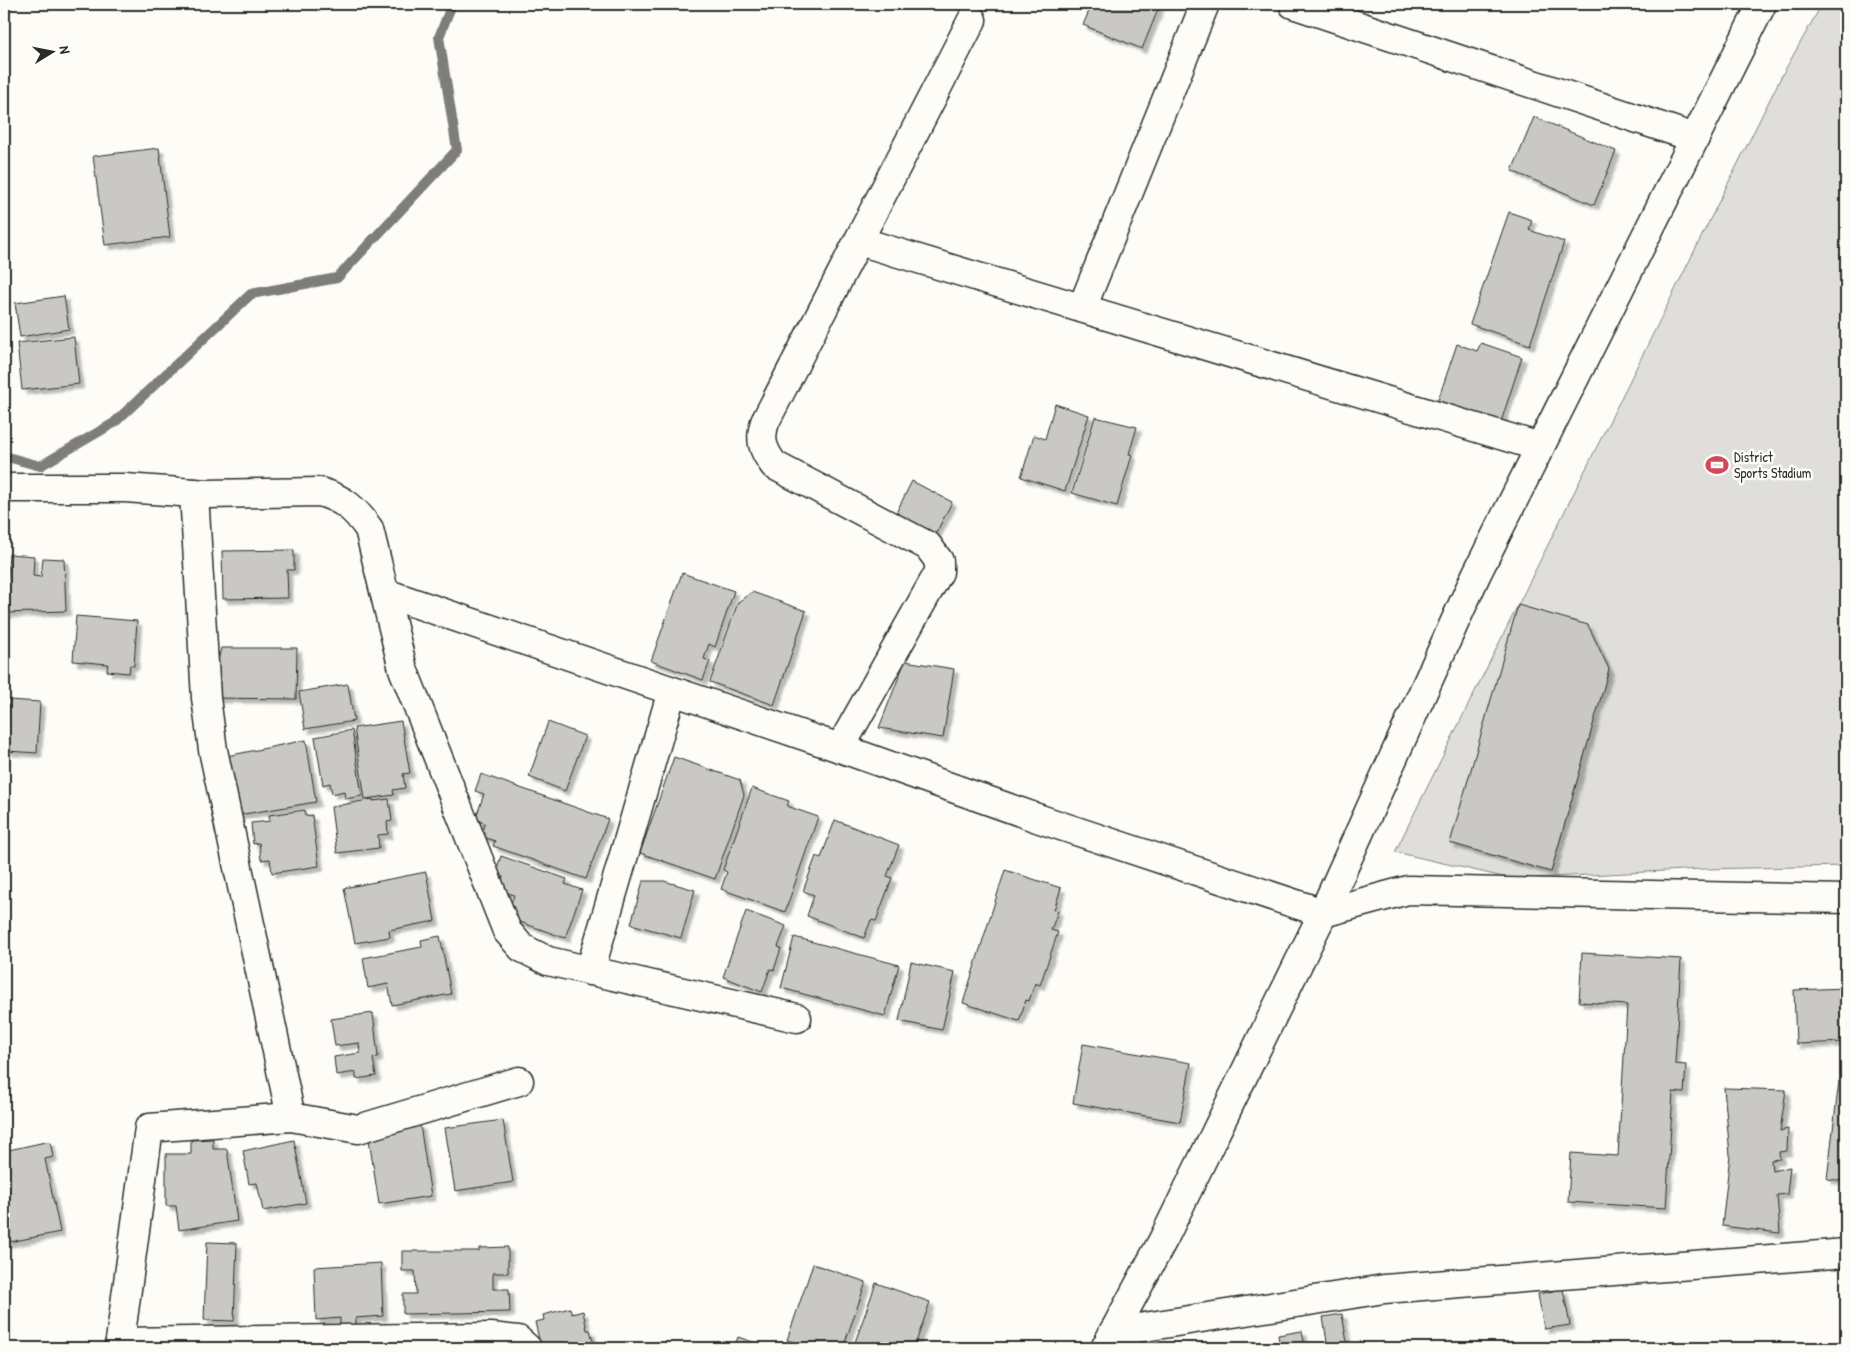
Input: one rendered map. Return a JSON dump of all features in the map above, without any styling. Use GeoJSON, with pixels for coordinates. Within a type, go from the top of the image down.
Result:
{"type":"FeatureCollection","features":[{"type":"Feature","properties":{"kind":"street"},"geometry":{"type":"LineString","coordinates":[[1082,308],[1205,4]]}},
{"type":"Feature","properties":{"kind":"street"},"geometry":{"type":"LineString","coordinates":[[1293,4],[1695,138]]}},
{"type":"Feature","properties":{"kind":"street"},"geometry":{"type":"LineString","coordinates":[[1109,1340],[1164,1238],[1323,913],[1476,575],[1762,4]]}},
{"type":"Feature","properties":{"kind":"street"},"geometry":{"type":"LineString","coordinates":[[840,748],[939,572],[939,561],[928,546],[774,465],[764,451],[761,434],[765,422],[972,20]]}},
{"type":"Feature","properties":{"kind":"street"},"geometry":{"type":"LineString","coordinates":[[859,241],[1540,447]]}},
{"type":"Feature","properties":{"kind":"street"},"geometry":{"type":"LineString","coordinates":[[4,488],[125,488],[194,493],[320,492],[338,497],[355,510],[369,529],[403,669],[507,931],[522,948],[540,957],[590,971],[798,1018]]}},
{"type":"Feature","properties":{"kind":"street"},"geometry":{"type":"LineString","coordinates":[[194,493],[206,698],[213,750],[291,1117]]}},
{"type":"Feature","properties":{"kind":"street"},"geometry":{"type":"LineString","coordinates":[[385,593],[840,748],[1043,820],[1323,913],[1408,890],[1846,899]]}},
{"type":"Feature","properties":{"kind":"street"},"geometry":{"type":"LineString","coordinates":[[590,971],[672,691]]}},
{"type":"Feature","properties":{"kind":"street"},"geometry":{"type":"LineString","coordinates":[[519,1081],[358,1129],[291,1117],[149,1128],[120,1345],[334,1344],[491,1337],[518,1340],[527,1348]]}},
{"type":"Feature","properties":{"kind":"street"},"geometry":{"type":"LineString","coordinates":[[1109,1340],[1384,1289],[1846,1253]]}},
{"type":"Feature","properties":{"kind":"shaded area","name":"District Sports Stadium"},"geometry":{"type":"Polygon","coordinates":[[[1822,4],[1846,4],[1846,866],[1703,869],[1512,879],[1395,852],[1781,77],[1822,4]]]}},
{"type":"Feature","properties":{"kind":"building"},"geometry":{"type":"Polygon","coordinates":[[[1092,4],[1151,4],[1159,7],[1142,49],[1083,25],[1092,4]]]}},
{"type":"Feature","properties":{"kind":"building"},"geometry":{"type":"Polygon","coordinates":[[[1534,117],[1616,151],[1594,205],[1512,171],[1534,117]]]}},
{"type":"Feature","properties":{"kind":"building"},"geometry":{"type":"Polygon","coordinates":[[[159,148],[170,237],[105,245],[93,156],[159,148]]]}},
{"type":"Feature","properties":{"kind":"building"},"geometry":{"type":"Polygon","coordinates":[[[1509,212],[1532,220],[1529,230],[1564,242],[1530,345],[1470,324],[1509,212]]]}},
{"type":"Feature","properties":{"kind":"building"},"geometry":{"type":"Polygon","coordinates":[[[64,296],[69,329],[20,337],[15,303],[64,296]]]}},
{"type":"Feature","properties":{"kind":"building"},"geometry":{"type":"Polygon","coordinates":[[[74,337],[79,384],[22,390],[17,343],[74,337]]]}},
{"type":"Feature","properties":{"kind":"building"},"geometry":{"type":"Polygon","coordinates":[[[1481,343],[1522,357],[1498,431],[1435,409],[1457,344],[1477,351],[1481,343]]]}},
{"type":"Feature","properties":{"kind":"building"},"geometry":{"type":"Polygon","coordinates":[[[1055,404],[1089,415],[1065,491],[1021,477],[1034,435],[1045,439],[1055,404]]]}},
{"type":"Feature","properties":{"kind":"building"},"geometry":{"type":"Polygon","coordinates":[[[1095,417],[1137,427],[1129,454],[1132,455],[1117,506],[1072,493],[1095,417]]]}},
{"type":"Feature","properties":{"kind":"building"},"geometry":{"type":"Polygon","coordinates":[[[912,481],[952,502],[930,545],[890,525],[912,481]]]}},
{"type":"Feature","properties":{"kind":"building"},"geometry":{"type":"Polygon","coordinates":[[[294,550],[294,570],[287,570],[288,598],[223,599],[222,551],[294,550]]]}},
{"type":"Feature","properties":{"kind":"building"},"geometry":{"type":"Polygon","coordinates":[[[9,554],[34,556],[33,576],[41,577],[43,558],[64,559],[66,611],[5,613],[9,554]]]}},
{"type":"Feature","properties":{"kind":"building"},"geometry":{"type":"Polygon","coordinates":[[[682,573],[734,591],[715,647],[709,644],[704,659],[710,661],[703,680],[651,661],[682,573]]]}},
{"type":"Feature","properties":{"kind":"building"},"geometry":{"type":"Polygon","coordinates":[[[752,592],[806,611],[774,705],[710,682],[738,602],[752,592]]]}},
{"type":"Feature","properties":{"kind":"building"},"geometry":{"type":"Polygon","coordinates":[[[1518,605],[1588,625],[1609,669],[1551,872],[1450,843],[1518,605]]]}},
{"type":"Feature","properties":{"kind":"building"},"geometry":{"type":"Polygon","coordinates":[[[76,616],[137,621],[134,666],[130,665],[129,673],[107,671],[108,664],[73,661],[76,616]]]}},
{"type":"Feature","properties":{"kind":"building"},"geometry":{"type":"Polygon","coordinates":[[[221,648],[297,648],[296,699],[209,698],[221,648]]]}},
{"type":"Feature","properties":{"kind":"building"},"geometry":{"type":"Polygon","coordinates":[[[905,661],[954,669],[943,738],[879,728],[905,661]]]}},
{"type":"Feature","properties":{"kind":"building"},"geometry":{"type":"Polygon","coordinates":[[[348,684],[354,721],[305,729],[299,692],[348,684]]]}},
{"type":"Feature","properties":{"kind":"building"},"geometry":{"type":"Polygon","coordinates":[[[9,700],[40,702],[37,753],[7,751],[9,700]]]}},
{"type":"Feature","properties":{"kind":"building"},"geometry":{"type":"Polygon","coordinates":[[[401,721],[410,773],[403,774],[405,788],[393,790],[394,795],[365,799],[354,728],[401,721]]]}},
{"type":"Feature","properties":{"kind":"building"},"geometry":{"type":"Polygon","coordinates":[[[548,722],[585,736],[565,791],[529,777],[548,722]]]}},
{"type":"Feature","properties":{"kind":"building"},"geometry":{"type":"Polygon","coordinates":[[[352,730],[362,796],[345,799],[344,791],[332,794],[330,783],[323,785],[315,737],[352,730]]]}},
{"type":"Feature","properties":{"kind":"building"},"geometry":{"type":"Polygon","coordinates":[[[306,740],[316,802],[232,816],[222,757],[306,740]]]}},
{"type":"Feature","properties":{"kind":"building"},"geometry":{"type":"Polygon","coordinates":[[[674,757],[740,780],[744,795],[715,879],[640,853],[674,757]]]}},
{"type":"Feature","properties":{"kind":"building"},"geometry":{"type":"Polygon","coordinates":[[[481,774],[608,819],[586,879],[493,846],[495,841],[480,836],[485,823],[475,820],[484,794],[475,791],[481,774]]]}},
{"type":"Feature","properties":{"kind":"building"},"geometry":{"type":"Polygon","coordinates":[[[752,788],[789,801],[787,806],[818,817],[785,912],[721,889],[727,872],[723,870],[752,788]]]}},
{"type":"Feature","properties":{"kind":"building"},"geometry":{"type":"Polygon","coordinates":[[[373,799],[373,801],[389,799],[392,821],[387,822],[388,834],[378,835],[379,848],[337,853],[331,807],[373,799]]]}},
{"type":"Feature","properties":{"kind":"building"},"geometry":{"type":"Polygon","coordinates":[[[305,810],[305,816],[312,815],[319,866],[272,873],[270,859],[261,860],[259,843],[253,844],[251,823],[270,821],[269,815],[305,810]]]}},
{"type":"Feature","properties":{"kind":"building"},"geometry":{"type":"Polygon","coordinates":[[[835,820],[899,845],[887,876],[892,878],[876,921],[871,920],[864,938],[807,916],[814,895],[803,891],[816,856],[821,858],[835,820]]]}},
{"type":"Feature","properties":{"kind":"building"},"geometry":{"type":"Polygon","coordinates":[[[501,856],[567,879],[565,884],[582,890],[565,938],[506,917],[514,895],[499,890],[503,877],[495,874],[501,856]]]}},
{"type":"Feature","properties":{"kind":"building"},"geometry":{"type":"Polygon","coordinates":[[[1005,870],[1061,888],[1054,910],[1058,911],[1051,930],[1058,932],[1040,985],[1035,983],[1029,1001],[1026,1000],[1019,1021],[963,1003],[1005,870]]]}},
{"type":"Feature","properties":{"kind":"building"},"geometry":{"type":"Polygon","coordinates":[[[426,872],[435,921],[389,930],[390,937],[355,943],[344,888],[426,872]]]}},
{"type":"Feature","properties":{"kind":"building"},"geometry":{"type":"Polygon","coordinates":[[[643,881],[664,881],[695,890],[681,938],[631,924],[643,881]]]}},
{"type":"Feature","properties":{"kind":"building"},"geometry":{"type":"Polygon","coordinates":[[[746,911],[786,926],[778,947],[781,948],[774,970],[770,969],[762,992],[723,977],[746,911]]]}},
{"type":"Feature","properties":{"kind":"building"},"geometry":{"type":"Polygon","coordinates":[[[440,936],[451,994],[392,1005],[388,984],[368,988],[363,958],[422,947],[421,940],[440,936]]]}},
{"type":"Feature","properties":{"kind":"building"},"geometry":{"type":"Polygon","coordinates":[[[794,937],[899,965],[885,1016],[781,988],[794,937]]]}},
{"type":"Feature","properties":{"kind":"building"},"geometry":{"type":"Polygon","coordinates":[[[1582,953],[1681,959],[1675,1064],[1686,1065],[1684,1093],[1673,1092],[1666,1208],[1568,1202],[1571,1153],[1618,1156],[1627,1005],[1579,1002],[1582,953]]]}},
{"type":"Feature","properties":{"kind":"building"},"geometry":{"type":"Polygon","coordinates":[[[911,962],[955,972],[942,1030],[899,1021],[911,962]]]}},
{"type":"Feature","properties":{"kind":"building"},"geometry":{"type":"Polygon","coordinates":[[[1846,988],[1846,1042],[1796,1044],[1794,990],[1846,988]]]}},
{"type":"Feature","properties":{"kind":"building"},"geometry":{"type":"Polygon","coordinates":[[[373,1013],[378,1057],[373,1058],[376,1076],[356,1079],[356,1072],[336,1075],[334,1057],[360,1053],[359,1043],[335,1046],[331,1019],[373,1013]]]}},
{"type":"Feature","properties":{"kind":"building"},"geometry":{"type":"Polygon","coordinates":[[[1083,1044],[1191,1063],[1180,1122],[1073,1103],[1083,1044]]]}},
{"type":"Feature","properties":{"kind":"building"},"geometry":{"type":"Polygon","coordinates":[[[1839,1081],[1846,1082],[1846,1181],[1827,1179],[1839,1081]]]}},
{"type":"Feature","properties":{"kind":"building"},"geometry":{"type":"Polygon","coordinates":[[[1724,1088],[1786,1090],[1780,1131],[1788,1129],[1787,1151],[1779,1152],[1780,1159],[1771,1160],[1772,1171],[1790,1167],[1787,1194],[1777,1195],[1780,1233],[1722,1226],[1730,1155],[1724,1088]]]}},
{"type":"Feature","properties":{"kind":"building"},"geometry":{"type":"Polygon","coordinates":[[[503,1120],[513,1182],[455,1191],[445,1128],[503,1120]]]}},
{"type":"Feature","properties":{"kind":"building"},"geometry":{"type":"Polygon","coordinates":[[[420,1125],[431,1196],[379,1204],[368,1133],[420,1125]]]}},
{"type":"Feature","properties":{"kind":"building"},"geometry":{"type":"Polygon","coordinates":[[[213,1139],[213,1149],[227,1149],[237,1221],[179,1230],[176,1206],[166,1206],[166,1154],[191,1154],[191,1140],[213,1139]]]}},
{"type":"Feature","properties":{"kind":"building"},"geometry":{"type":"Polygon","coordinates":[[[294,1140],[306,1203],[263,1211],[257,1183],[249,1184],[243,1151],[294,1140]]]}},
{"type":"Feature","properties":{"kind":"building"},"geometry":{"type":"Polygon","coordinates":[[[50,1141],[53,1157],[45,1159],[60,1232],[5,1243],[4,1151],[50,1141]]]}},
{"type":"Feature","properties":{"kind":"building"},"geometry":{"type":"Polygon","coordinates":[[[207,1242],[237,1243],[234,1321],[204,1320],[207,1242]]]}},
{"type":"Feature","properties":{"kind":"building"},"geometry":{"type":"Polygon","coordinates":[[[508,1247],[508,1273],[493,1273],[493,1289],[509,1289],[510,1312],[403,1314],[403,1294],[416,1294],[415,1271],[402,1271],[402,1251],[479,1251],[479,1248],[508,1247]]]}},
{"type":"Feature","properties":{"kind":"building"},"geometry":{"type":"Polygon","coordinates":[[[381,1263],[383,1316],[356,1318],[356,1326],[340,1326],[340,1318],[316,1320],[314,1267],[381,1263]]]}},
{"type":"Feature","properties":{"kind":"building"},"geometry":{"type":"Polygon","coordinates":[[[813,1264],[866,1282],[843,1348],[811,1348],[787,1340],[813,1264]]]}},
{"type":"Feature","properties":{"kind":"building"},"geometry":{"type":"Polygon","coordinates":[[[876,1283],[930,1302],[914,1348],[853,1348],[876,1283]]]}},
{"type":"Feature","properties":{"kind":"building"},"geometry":{"type":"Polygon","coordinates":[[[1563,1289],[1570,1325],[1544,1329],[1538,1294],[1563,1289]]]}},
{"type":"Feature","properties":{"kind":"building"},"geometry":{"type":"Polygon","coordinates":[[[570,1308],[572,1314],[583,1311],[587,1330],[590,1330],[595,1348],[541,1348],[535,1322],[544,1320],[543,1315],[570,1308]]]}},
{"type":"Feature","properties":{"kind":"building"},"geometry":{"type":"Polygon","coordinates":[[[1342,1314],[1348,1348],[1328,1348],[1323,1317],[1342,1314]]]}},
{"type":"Feature","properties":{"kind":"building"},"geometry":{"type":"Polygon","coordinates":[[[1302,1331],[1305,1348],[1280,1348],[1278,1335],[1302,1331]]]}},
{"type":"Feature","properties":{"kind":"building"},"geometry":{"type":"Polygon","coordinates":[[[738,1337],[770,1348],[734,1348],[738,1337]]]}},
{"type":"Feature","properties":{"kind":"waterway"},"geometry":{"type":"LineString","coordinates":[[4,456],[40,466],[114,423],[251,294],[337,278],[457,150],[439,37],[452,4]]}},
{"type":"Feature","properties":{"kind":"place","name":"District Sports Stadium"},"geometry":{"type":"Point","coordinates":[1717,465]}}]}
